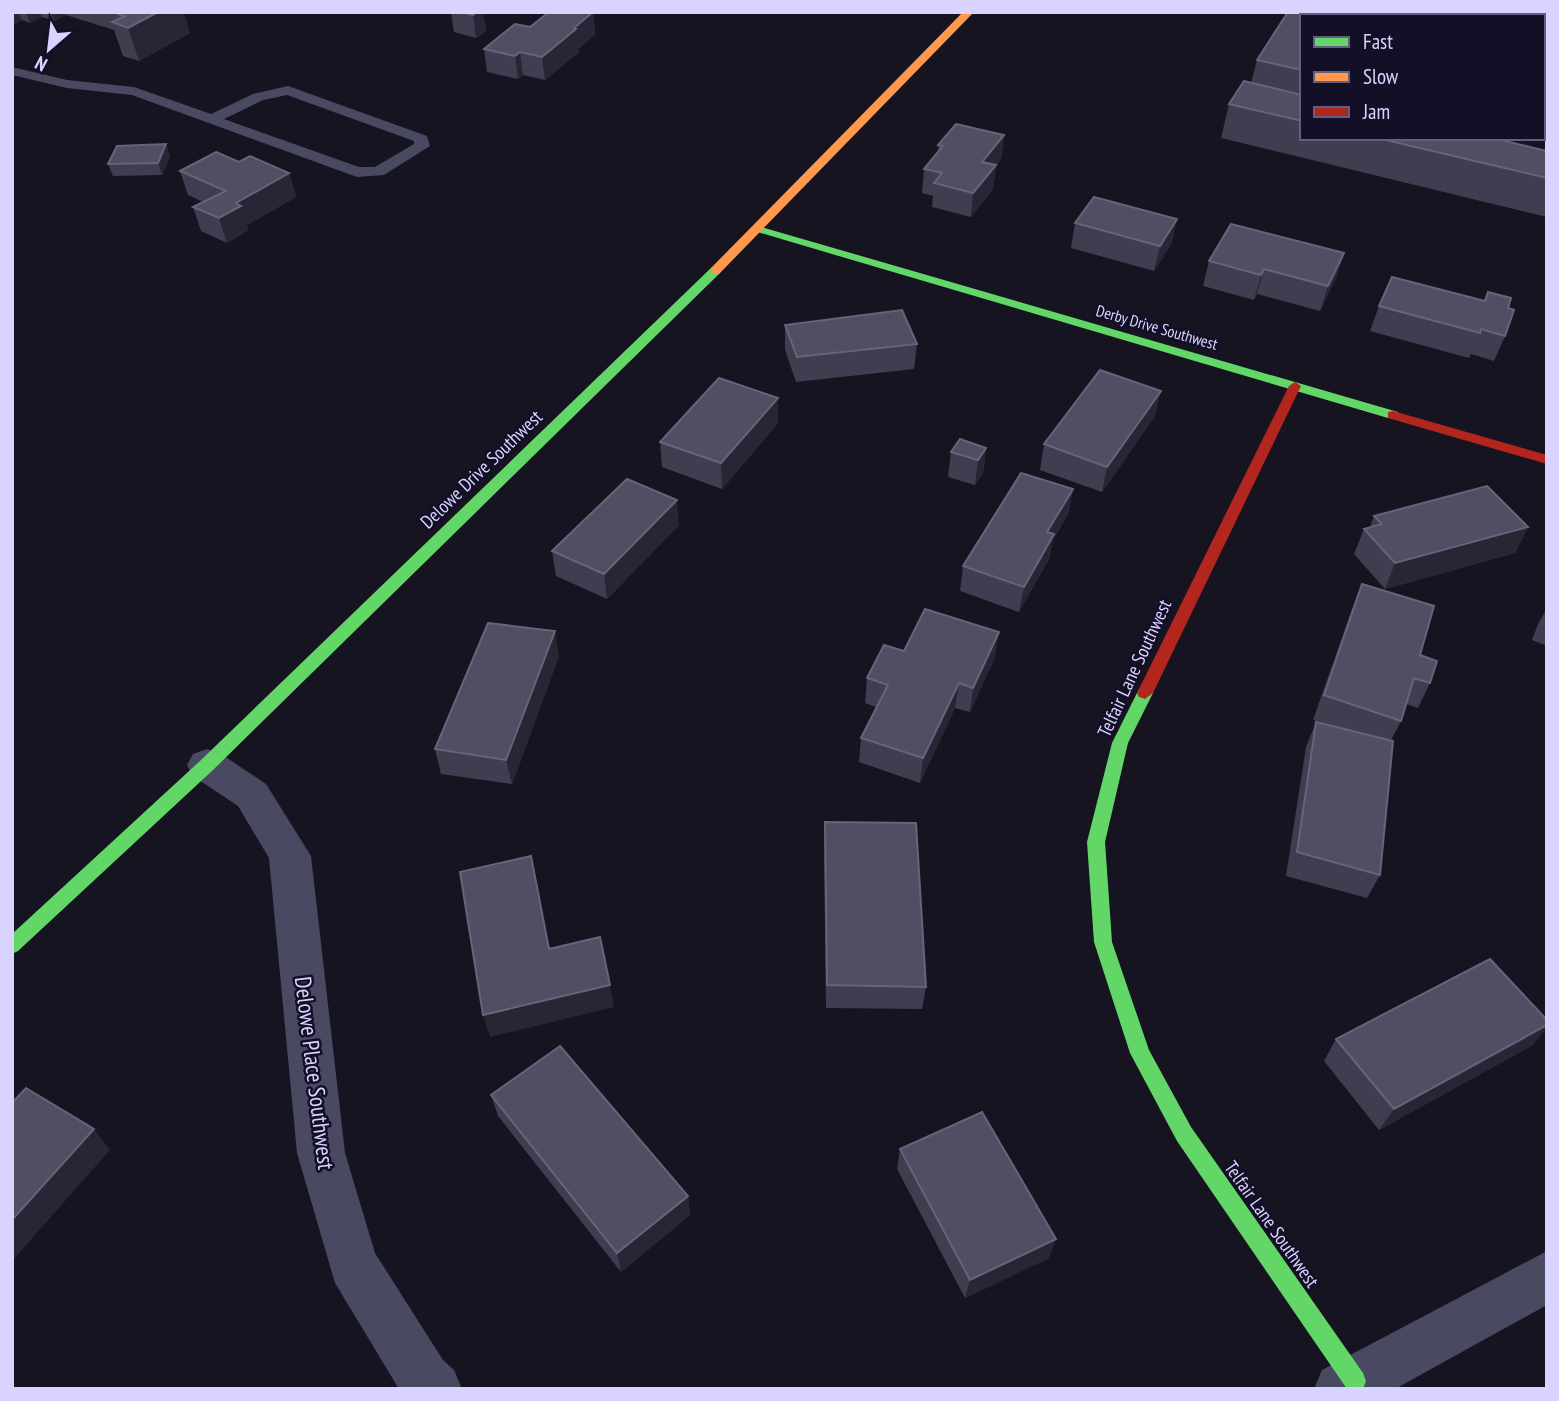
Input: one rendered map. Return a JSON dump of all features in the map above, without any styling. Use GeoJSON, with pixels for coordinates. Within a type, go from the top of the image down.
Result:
{"type":"FeatureCollection","features":[{"type":"Feature","properties":{"kind":"street","name":"Delowe Drive Southwest"},"geometry":{"type":"LineString","coordinates":[[12,946],[207,765],[758,229],[969,12]]}},
{"type":"Feature","properties":{"kind":"street","name":"Derby Drive Southwest"},"geometry":{"type":"LineString","coordinates":[[758,229],[1547,460]]}},
{"type":"Feature","properties":{"kind":"street","name":"Telfair Lane Southwest"},"geometry":{"type":"LineString","coordinates":[[1295,386],[1120,743],[1096,842],[1103,942],[1140,1053],[1184,1134],[1348,1385]]}},
{"type":"Feature","properties":{"kind":"street","name":"Delowe Place Southwest"},"geometry":{"type":"LineString","coordinates":[[207,765],[252,795],[290,856],[321,1153],[353,1265],[424,1379],[435,1389]]}},
{"type":"Feature","properties":{"kind":"street"},"geometry":{"type":"LineString","coordinates":[[1348,1385],[1547,1277]]}},
{"type":"Feature","properties":{"kind":"lane"},"geometry":{"type":"LineString","coordinates":[[12,71],[67,84],[134,92],[357,172],[378,172],[422,146],[422,139],[288,90],[269,92],[247,100],[213,119]]}},
{"type":"Feature","properties":{"kind":"building"},"geometry":{"type":"Polygon","coordinates":[[[158,12],[128,28],[112,22],[125,16],[118,14],[158,12]]]}},
{"type":"Feature","properties":{"kind":"building"},"geometry":{"type":"Polygon","coordinates":[[[549,12],[593,12],[542,57],[520,52],[515,56],[484,49],[515,24],[530,27],[549,12]]]}},
{"type":"Feature","properties":{"kind":"building"},"geometry":{"type":"Polygon","coordinates":[[[1288,12],[1340,12],[1300,14],[1300,70],[1257,60],[1288,12]]]}},
{"type":"Feature","properties":{"kind":"building"},"geometry":{"type":"Polygon","coordinates":[[[1475,12],[1526,12],[1525,14],[1474,14],[1475,12]]]}},
{"type":"Feature","properties":{"kind":"building"},"geometry":{"type":"Polygon","coordinates":[[[1244,81],[1300,95],[1300,121],[1229,104],[1244,81]]]}},
{"type":"Feature","properties":{"kind":"building"},"geometry":{"type":"Polygon","coordinates":[[[1545,90],[1547,90],[1545,112],[1545,90]]]}},
{"type":"Feature","properties":{"kind":"building"},"geometry":{"type":"Polygon","coordinates":[[[956,124],[1004,135],[982,162],[996,165],[973,193],[934,183],[942,173],[924,169],[943,146],[938,145],[956,124]]]}},
{"type":"Feature","properties":{"kind":"building"},"geometry":{"type":"Polygon","coordinates":[[[1386,140],[1501,140],[1547,151],[1547,178],[1386,140]]]}},
{"type":"Feature","properties":{"kind":"building"},"geometry":{"type":"Polygon","coordinates":[[[166,144],[158,163],[108,164],[117,146],[166,144]]]}},
{"type":"Feature","properties":{"kind":"building"},"geometry":{"type":"Polygon","coordinates":[[[216,152],[239,162],[250,156],[289,173],[236,203],[241,206],[219,218],[193,207],[226,191],[180,171],[216,152]]]}},
{"type":"Feature","properties":{"kind":"building"},"geometry":{"type":"Polygon","coordinates":[[[1094,197],[1177,219],[1160,246],[1075,223],[1094,197]]]}},
{"type":"Feature","properties":{"kind":"building"},"geometry":{"type":"Polygon","coordinates":[[[1231,224],[1344,253],[1328,286],[1264,269],[1261,275],[1209,261],[1231,224]]]}},
{"type":"Feature","properties":{"kind":"building"},"geometry":{"type":"Polygon","coordinates":[[[1392,277],[1485,301],[1488,292],[1511,298],[1508,308],[1514,310],[1505,336],[1481,329],[1480,333],[1379,306],[1392,277]]]}},
{"type":"Feature","properties":{"kind":"building"},"geometry":{"type":"Polygon","coordinates":[[[902,310],[917,344],[797,357],[785,325],[902,310]]]}},
{"type":"Feature","properties":{"kind":"building"},"geometry":{"type":"Polygon","coordinates":[[[1100,370],[1161,391],[1107,467],[1044,444],[1100,370]]]}},
{"type":"Feature","properties":{"kind":"building"},"geometry":{"type":"Polygon","coordinates":[[[719,378],[778,398],[721,463],[660,442],[719,378]]]}},
{"type":"Feature","properties":{"kind":"building"},"geometry":{"type":"Polygon","coordinates":[[[960,439],[986,448],[978,460],[951,452],[960,439]]]}},
{"type":"Feature","properties":{"kind":"building"},"geometry":{"type":"Polygon","coordinates":[[[1021,473],[1073,489],[1047,532],[1054,534],[1024,587],[963,566],[1021,473]]]}},
{"type":"Feature","properties":{"kind":"building"},"geometry":{"type":"Polygon","coordinates":[[[627,479],[677,500],[604,574],[552,551],[627,479]]]}},
{"type":"Feature","properties":{"kind":"building"},"geometry":{"type":"Polygon","coordinates":[[[1487,486],[1528,527],[1395,563],[1364,529],[1382,524],[1374,516],[1487,486]]]}},
{"type":"Feature","properties":{"kind":"building"},"geometry":{"type":"Polygon","coordinates":[[[1362,584],[1434,606],[1420,655],[1437,661],[1430,683],[1414,678],[1401,721],[1324,695],[1362,584]]]}},
{"type":"Feature","properties":{"kind":"building"},"geometry":{"type":"Polygon","coordinates":[[[925,609],[999,632],[973,688],[959,683],[923,758],[861,738],[888,685],[867,678],[884,645],[904,651],[925,609]]]}},
{"type":"Feature","properties":{"kind":"building"},"geometry":{"type":"Polygon","coordinates":[[[488,623],[555,631],[506,760],[435,749],[488,623]]]}},
{"type":"Feature","properties":{"kind":"building"},"geometry":{"type":"Polygon","coordinates":[[[1316,722],[1393,741],[1380,875],[1297,852],[1316,722]]]}},
{"type":"Feature","properties":{"kind":"building"},"geometry":{"type":"Polygon","coordinates":[[[825,822],[916,823],[926,987],[827,985],[825,822]]]}},
{"type":"Feature","properties":{"kind":"building"},"geometry":{"type":"Polygon","coordinates":[[[531,856],[549,949],[600,937],[610,985],[483,1015],[460,872],[531,856]]]}},
{"type":"Feature","properties":{"kind":"building"},"geometry":{"type":"Polygon","coordinates":[[[1490,959],[1547,1020],[1547,1025],[1394,1109],[1336,1039],[1490,959]]]}},
{"type":"Feature","properties":{"kind":"building"},"geometry":{"type":"Polygon","coordinates":[[[560,1046],[688,1196],[617,1253],[491,1095],[560,1046]]]}},
{"type":"Feature","properties":{"kind":"building"},"geometry":{"type":"Polygon","coordinates":[[[26,1088],[94,1129],[12,1220],[12,1103],[26,1088]]]}},
{"type":"Feature","properties":{"kind":"building"},"geometry":{"type":"Polygon","coordinates":[[[982,1112],[1056,1239],[970,1280],[900,1149],[982,1112]]]}},
{"type":"Feature","properties":{"kind":"traffic: fast"},"geometry":{"type":"LineString","coordinates":[[758,229],[1393,415]]}},
{"type":"Feature","properties":{"kind":"traffic: fast"},"geometry":{"type":"LineString","coordinates":[[12,946],[207,765],[715,271]]}},
{"type":"Feature","properties":{"kind":"traffic: fast"},"geometry":{"type":"LineString","coordinates":[[1145,693],[1120,743],[1096,842],[1103,942],[1140,1053],[1184,1134],[1355,1381]]}},
{"type":"Feature","properties":{"kind":"traffic: slow"},"geometry":{"type":"LineString","coordinates":[[715,271],[969,12]]}},
{"type":"Feature","properties":{"kind":"traffic: jam"},"geometry":{"type":"LineString","coordinates":[[1145,693],[1295,386]]}},
{"type":"Feature","properties":{"kind":"traffic: jam"},"geometry":{"type":"LineString","coordinates":[[1393,415],[1547,460]]}}]}
